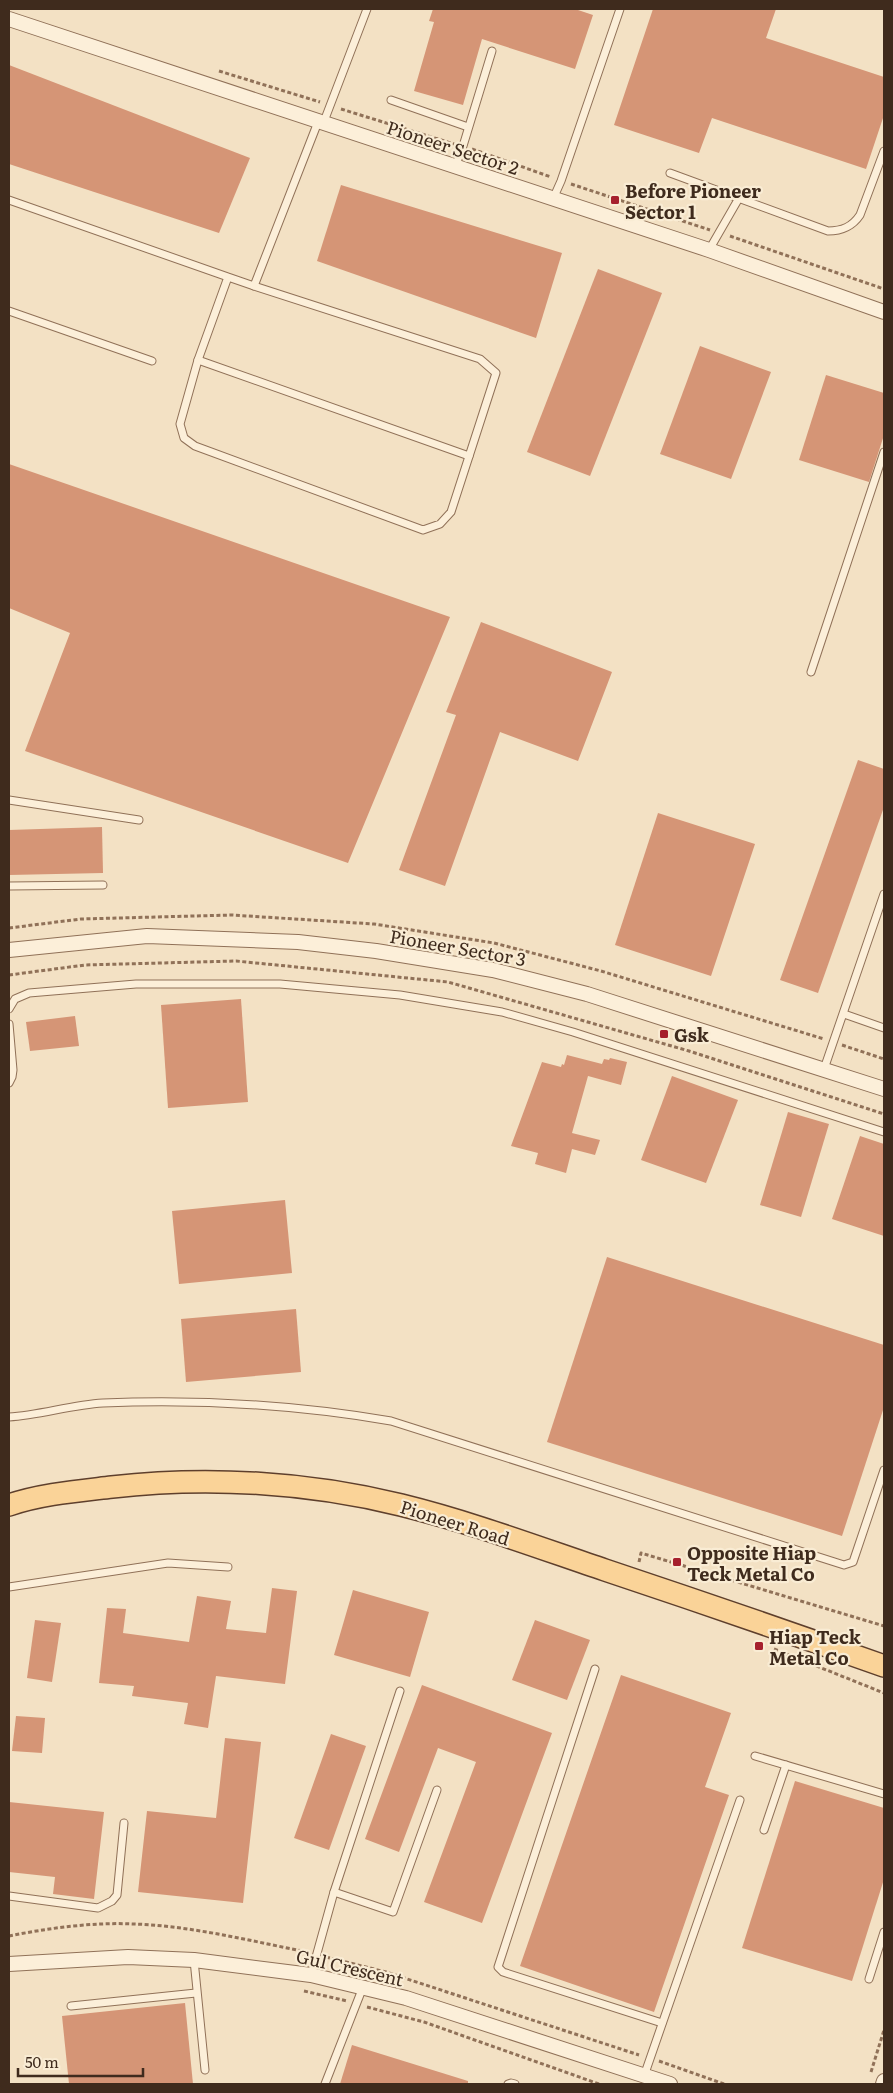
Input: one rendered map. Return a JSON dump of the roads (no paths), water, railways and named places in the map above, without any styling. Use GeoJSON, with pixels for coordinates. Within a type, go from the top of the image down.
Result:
{"type":"FeatureCollection","features":[{"type":"Feature","properties":{"kind":"main road","name":"Pioneer Road"},"geometry":{"type":"LineString","coordinates":[[9,1505],[86,1490],[153,1482],[246,1484],[331,1491],[400,1505],[468,1524],[884,1666]]}},
{"type":"Feature","properties":{"kind":"street","name":"Pioneer Sector 2"},"geometry":{"type":"LineString","coordinates":[[9,19],[709,250],[884,312]]}},
{"type":"Feature","properties":{"kind":"street","name":"Pioneer Sector 3"},"geometry":{"type":"LineString","coordinates":[[9,950],[147,936],[298,942],[376,951],[493,970],[587,994],[884,1089]]}},
{"type":"Feature","properties":{"kind":"street","name":"Gul Crescent"},"geometry":{"type":"LineString","coordinates":[[9,1964],[128,1957],[194,1960],[311,1975],[406,1998],[670,2084]]}},
{"type":"Feature","properties":{"kind":"lane"},"geometry":{"type":"LineString","coordinates":[[254,286],[366,9]]}},
{"type":"Feature","properties":{"kind":"lane"},"geometry":{"type":"LineString","coordinates":[[553,199],[561,181],[620,9]]}},
{"type":"Feature","properties":{"kind":"lane"},"geometry":{"type":"LineString","coordinates":[[455,167],[492,51]]}},
{"type":"Feature","properties":{"kind":"lane"},"geometry":{"type":"LineString","coordinates":[[391,100],[468,127]]}},
{"type":"Feature","properties":{"kind":"lane"},"geometry":{"type":"LineString","coordinates":[[670,173],[828,231],[838,231],[855,223],[860,215],[884,151]]}},
{"type":"Feature","properties":{"kind":"lane"},"geometry":{"type":"LineString","coordinates":[[709,250],[739,198]]}},
{"type":"Feature","properties":{"kind":"lane"},"geometry":{"type":"LineString","coordinates":[[9,200],[254,286],[480,359],[496,373],[451,512],[440,524],[423,530],[195,446],[184,438],[180,424],[198,360],[228,277]]}},
{"type":"Feature","properties":{"kind":"lane"},"geometry":{"type":"LineString","coordinates":[[9,311],[152,361]]}},
{"type":"Feature","properties":{"kind":"lane"},"geometry":{"type":"LineString","coordinates":[[198,360],[469,456]]}},
{"type":"Feature","properties":{"kind":"lane"},"geometry":{"type":"LineString","coordinates":[[811,672],[884,452]]}},
{"type":"Feature","properties":{"kind":"lane"},"geometry":{"type":"LineString","coordinates":[[9,800],[139,820]]}},
{"type":"Feature","properties":{"kind":"lane"},"geometry":{"type":"LineString","coordinates":[[9,886],[103,885]]}},
{"type":"Feature","properties":{"kind":"lane"},"geometry":{"type":"LineString","coordinates":[[824,1070],[884,894]]}},
{"type":"Feature","properties":{"kind":"lane"},"geometry":{"type":"LineString","coordinates":[[9,1009],[15,998],[29,993],[136,984],[280,984],[400,995],[502,1012],[574,1032],[884,1132]]}},
{"type":"Feature","properties":{"kind":"lane"},"geometry":{"type":"LineString","coordinates":[[844,1014],[884,1028]]}},
{"type":"Feature","properties":{"kind":"lane"},"geometry":{"type":"LineString","coordinates":[[9,1024],[13,1070],[9,1083]]}},
{"type":"Feature","properties":{"kind":"lane"},"geometry":{"type":"LineString","coordinates":[[9,1417],[102,1403],[226,1403],[336,1412],[391,1421],[844,1565],[853,1562],[884,1470]]}},
{"type":"Feature","properties":{"kind":"lane"},"geometry":{"type":"LineString","coordinates":[[9,1587],[168,1563],[228,1567]]}},
{"type":"Feature","properties":{"kind":"lane"},"geometry":{"type":"LineString","coordinates":[[595,1669],[498,1967],[503,1972],[662,2023]]}},
{"type":"Feature","properties":{"kind":"lane"},"geometry":{"type":"LineString","coordinates":[[311,1975],[334,1892],[400,1691]]}},
{"type":"Feature","properties":{"kind":"lane"},"geometry":{"type":"LineString","coordinates":[[755,1756],[884,1794]]}},
{"type":"Feature","properties":{"kind":"lane"},"geometry":{"type":"LineString","coordinates":[[764,1830],[786,1765]]}},
{"type":"Feature","properties":{"kind":"lane"},"geometry":{"type":"LineString","coordinates":[[334,1892],[393,1912],[437,1790]]}},
{"type":"Feature","properties":{"kind":"lane"},"geometry":{"type":"LineString","coordinates":[[644,2076],[740,1800]]}},
{"type":"Feature","properties":{"kind":"lane"},"geometry":{"type":"LineString","coordinates":[[9,1896],[98,1908],[112,1901],[117,1896],[124,1823]]}},
{"type":"Feature","properties":{"kind":"lane"},"geometry":{"type":"LineString","coordinates":[[869,1979],[884,1932]]}},
{"type":"Feature","properties":{"kind":"lane"},"geometry":{"type":"LineString","coordinates":[[194,1960],[205,2070]]}},
{"type":"Feature","properties":{"kind":"lane"},"geometry":{"type":"LineString","coordinates":[[325,2084],[363,1987]]}},
{"type":"Feature","properties":{"kind":"lane"},"geometry":{"type":"LineString","coordinates":[[71,2006],[196,1993]]}},
{"type":"Feature","properties":{"kind":"lane"},"geometry":{"type":"LineString","coordinates":[[508,2084],[515,2084]]}},
{"type":"Feature","properties":{"kind":"place","name":"Before Pioneer Sector 1"},"geometry":{"type":"Point","coordinates":[615,200]}},
{"type":"Feature","properties":{"kind":"place","name":"Gsk"},"geometry":{"type":"Point","coordinates":[664,1034]}},
{"type":"Feature","properties":{"kind":"place","name":"Opposite Hiap Teck Metal Co"},"geometry":{"type":"Point","coordinates":[677,1562]}},
{"type":"Feature","properties":{"kind":"place","name":"Hiap Teck Metal Co"},"geometry":{"type":"Point","coordinates":[759,1646]}}]}
